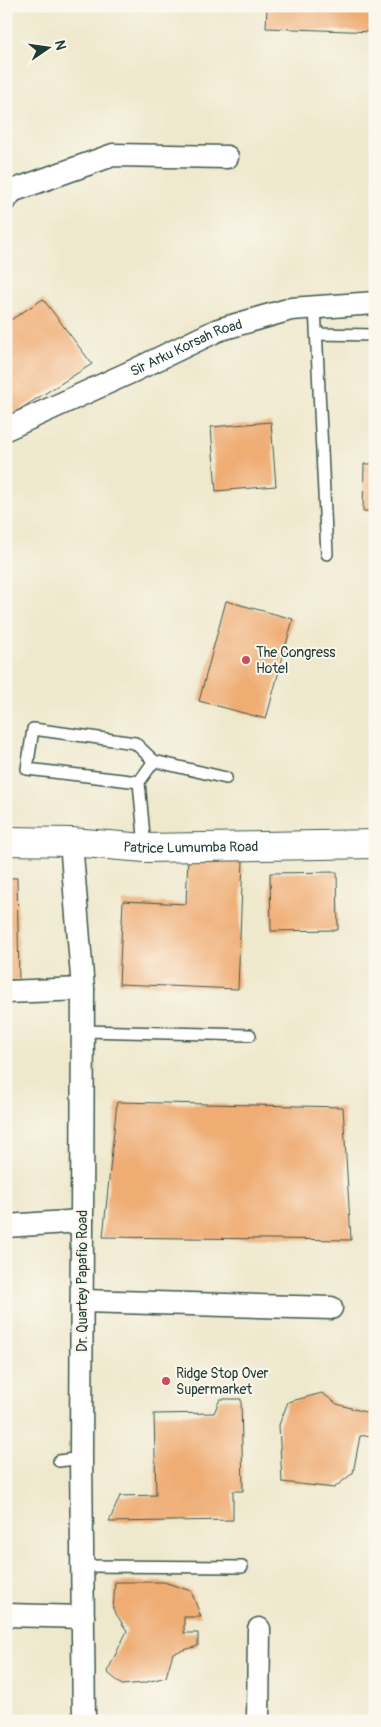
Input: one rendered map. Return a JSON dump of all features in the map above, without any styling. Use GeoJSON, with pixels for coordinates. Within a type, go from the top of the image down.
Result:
{"type":"FeatureCollection","features":[{"type":"Feature","properties":{"kind":"street"},"geometry":{"type":"LineString","coordinates":[[6,199],[12,192],[113,155],[227,157]]}},
{"type":"Feature","properties":{"kind":"street","name":"Sir Arku Korsah Road"},"geometry":{"type":"LineString","coordinates":[[6,429],[218,330],[291,309],[375,303]]}},
{"type":"Feature","properties":{"kind":"street","name":"Patrice Lumumba Road"},"geometry":{"type":"LineString","coordinates":[[6,841],[71,842],[145,848],[375,844]]}},
{"type":"Feature","properties":{"kind":"street","name":"Dr. Quartey Papafio Road"},"geometry":{"type":"LineString","coordinates":[[71,842],[84,989],[82,1301],[70,1460],[82,1566],[84,1721]]}},
{"type":"Feature","properties":{"kind":"street"},"geometry":{"type":"LineString","coordinates":[[6,992],[84,989]]}},
{"type":"Feature","properties":{"kind":"street"},"geometry":{"type":"LineString","coordinates":[[6,1226],[82,1221]]}},
{"type":"Feature","properties":{"kind":"street"},"geometry":{"type":"LineString","coordinates":[[82,1301],[331,1308]]}},
{"type":"Feature","properties":{"kind":"street"},"geometry":{"type":"LineString","coordinates":[[6,1615],[83,1617]]}},
{"type":"Feature","properties":{"kind":"street"},"geometry":{"type":"LineString","coordinates":[[258,1721],[259,1629]]}},
{"type":"Feature","properties":{"kind":"lane"},"geometry":{"type":"LineString","coordinates":[[316,307],[327,554]]}},
{"type":"Feature","properties":{"kind":"lane"},"geometry":{"type":"LineString","coordinates":[[317,334],[375,334]]}},
{"type":"Feature","properties":{"kind":"lane"},"geometry":{"type":"LineString","coordinates":[[139,782],[27,769],[33,729],[136,743],[154,761],[226,778]]}},
{"type":"Feature","properties":{"kind":"lane"},"geometry":{"type":"LineString","coordinates":[[145,848],[139,782],[154,761]]}},
{"type":"Feature","properties":{"kind":"lane"},"geometry":{"type":"LineString","coordinates":[[83,1031],[250,1035]]}},
{"type":"Feature","properties":{"kind":"lane"},"geometry":{"type":"LineString","coordinates":[[82,1566],[242,1567]]}},
{"type":"Feature","properties":{"kind":"building"},"geometry":{"type":"Polygon","coordinates":[[[267,6],[375,6],[375,32],[266,28],[267,6]]]}},
{"type":"Feature","properties":{"kind":"building"},"geometry":{"type":"Polygon","coordinates":[[[43,299],[92,364],[6,418],[6,323],[43,299]]]}},
{"type":"Feature","properties":{"kind":"building"},"geometry":{"type":"Polygon","coordinates":[[[271,422],[276,486],[216,491],[211,427],[271,422]]]}},
{"type":"Feature","properties":{"kind":"building"},"geometry":{"type":"Polygon","coordinates":[[[364,464],[375,464],[375,511],[363,511],[364,464]]]}},
{"type":"Feature","properties":{"kind":"building","name":"The Congress Hotel"},"geometry":{"type":"Polygon","coordinates":[[[226,601],[293,619],[266,719],[199,701],[226,601]]]}},
{"type":"Feature","properties":{"kind":"building"},"geometry":{"type":"Polygon","coordinates":[[[188,857],[243,860],[238,989],[119,984],[123,901],[186,904],[188,857]]]}},
{"type":"Feature","properties":{"kind":"building"},"geometry":{"type":"Polygon","coordinates":[[[337,872],[338,930],[271,931],[270,873],[337,872]]]}},
{"type":"Feature","properties":{"kind":"building"},"geometry":{"type":"Polygon","coordinates":[[[6,878],[17,878],[19,980],[6,980],[6,878]]]}},
{"type":"Feature","properties":{"kind":"building"},"geometry":{"type":"Polygon","coordinates":[[[117,1102],[343,1107],[351,1240],[103,1237],[117,1102]]]}},
{"type":"Feature","properties":{"kind":"building"},"geometry":{"type":"Polygon","coordinates":[[[322,1393],[337,1404],[372,1414],[375,1423],[375,1435],[360,1436],[353,1473],[334,1488],[282,1482],[279,1425],[288,1402],[322,1393]]]}},
{"type":"Feature","properties":{"kind":"building"},"geometry":{"type":"Polygon","coordinates":[[[220,1399],[241,1399],[243,1491],[233,1491],[233,1520],[109,1522],[120,1496],[156,1495],[154,1414],[214,1413],[220,1399]]]}},
{"type":"Feature","properties":{"kind":"building"},"geometry":{"type":"Polygon","coordinates":[[[115,1582],[164,1582],[191,1591],[201,1617],[184,1617],[184,1633],[198,1633],[198,1646],[173,1653],[166,1677],[143,1683],[122,1685],[107,1672],[127,1631],[113,1609],[115,1582]]]}},
{"type":"Feature","properties":{"kind":"place","name":"The Congress Hotel"},"geometry":{"type":"Point","coordinates":[246,660]}},
{"type":"Feature","properties":{"kind":"place","name":"Ridge Stop Over Supermarket"},"geometry":{"type":"Point","coordinates":[166,1381]}}]}
